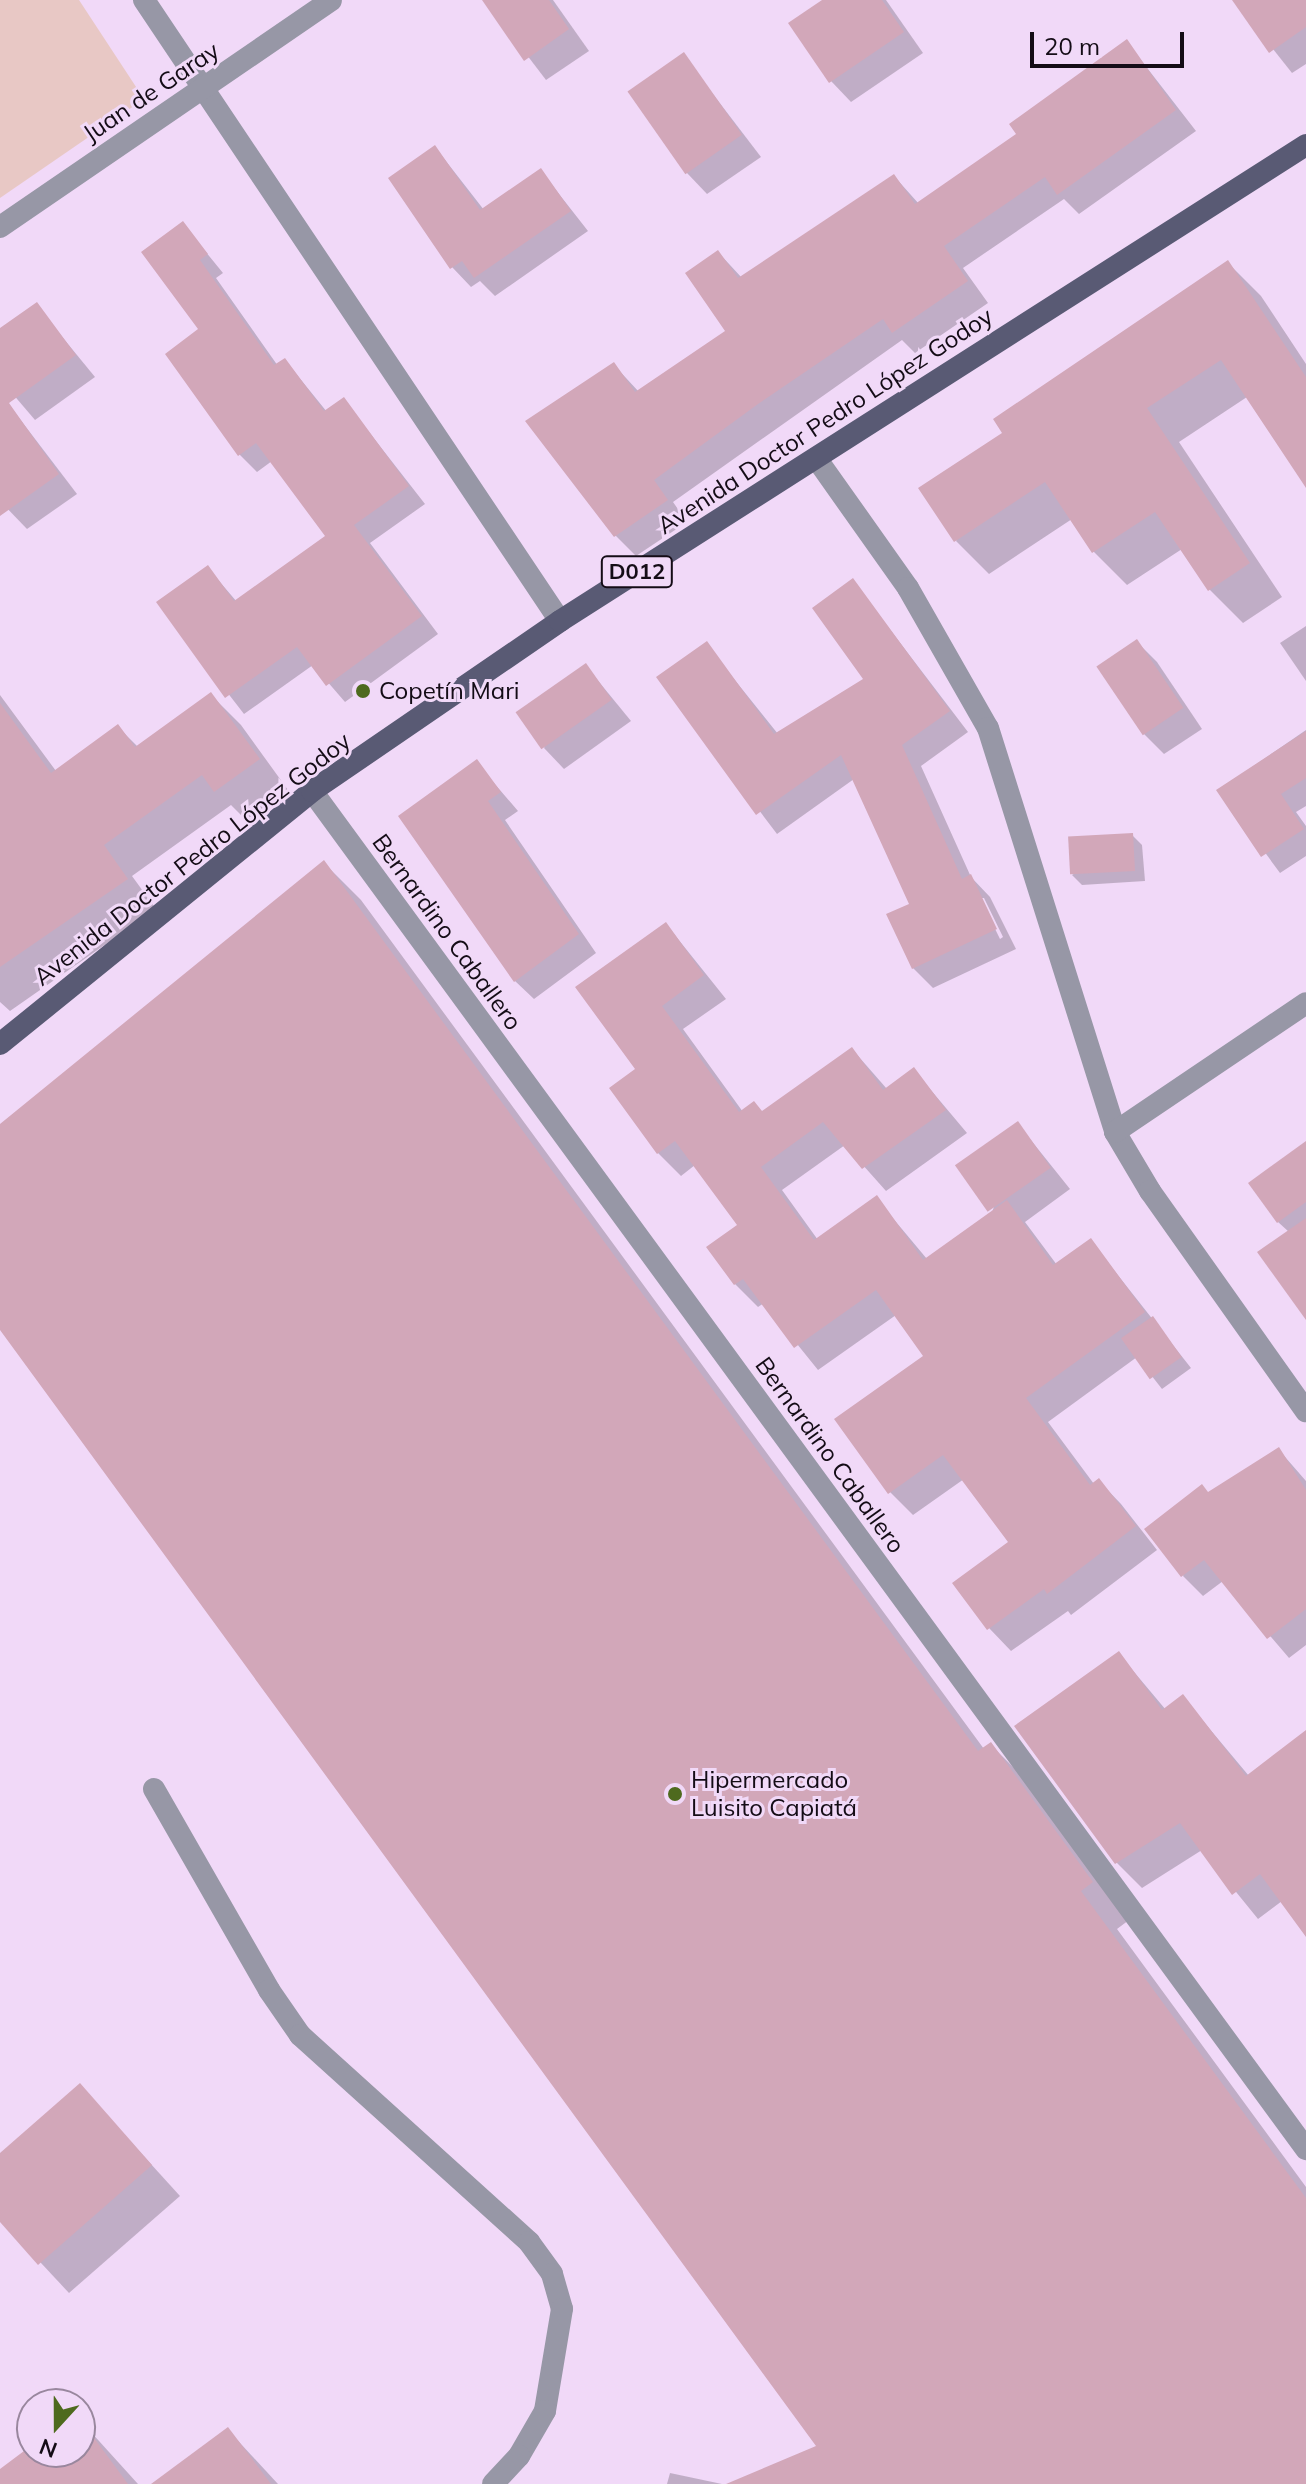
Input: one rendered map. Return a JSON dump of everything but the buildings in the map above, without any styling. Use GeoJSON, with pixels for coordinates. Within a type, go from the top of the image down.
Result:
{"type":"FeatureCollection","features":[{"type":"Feature","properties":{"kind":"main road","name":"Avenida Doctor Pedro López Godoy"},"geometry":{"type":"LineString","coordinates":[[0,1044],[312,791],[560,621],[1306,145]]}},
{"type":"Feature","properties":{"kind":"street"},"geometry":{"type":"LineString","coordinates":[[144,0],[560,621]]}},
{"type":"Feature","properties":{"kind":"street","name":"Juan de Garay"},"geometry":{"type":"LineString","coordinates":[[0,227],[331,0]]}},
{"type":"Feature","properties":{"kind":"street"},"geometry":{"type":"LineString","coordinates":[[816,458],[908,588],[988,728],[1115,1132],[1150,1191],[1306,1411]]}},
{"type":"Feature","properties":{"kind":"street","name":"Bernardino Caballero"},"geometry":{"type":"LineString","coordinates":[[312,791],[1306,2149]]}},
{"type":"Feature","properties":{"kind":"street"},"geometry":{"type":"LineString","coordinates":[[1115,1132],[1306,1003]]}},
{"type":"Feature","properties":{"kind":"street"},"geometry":{"type":"LineString","coordinates":[[154,1789],[269,1990],[300,2035],[529,2242],[552,2274],[562,2309],[545,2411],[519,2456],[493,2484]]}},
{"type":"Feature","properties":{"kind":"shaded area"},"geometry":{"type":"Polygon","coordinates":[[[0,0],[79,0],[144,99],[0,198],[0,0]]]}},
{"type":"Feature","properties":{"kind":"place","name":"Copetín Mari"},"geometry":{"type":"Point","coordinates":[363,691]}},
{"type":"Feature","properties":{"kind":"place","name":"Hipermercado Luisito Capiatá"},"geometry":{"type":"Point","coordinates":[675,1794]}}]}
